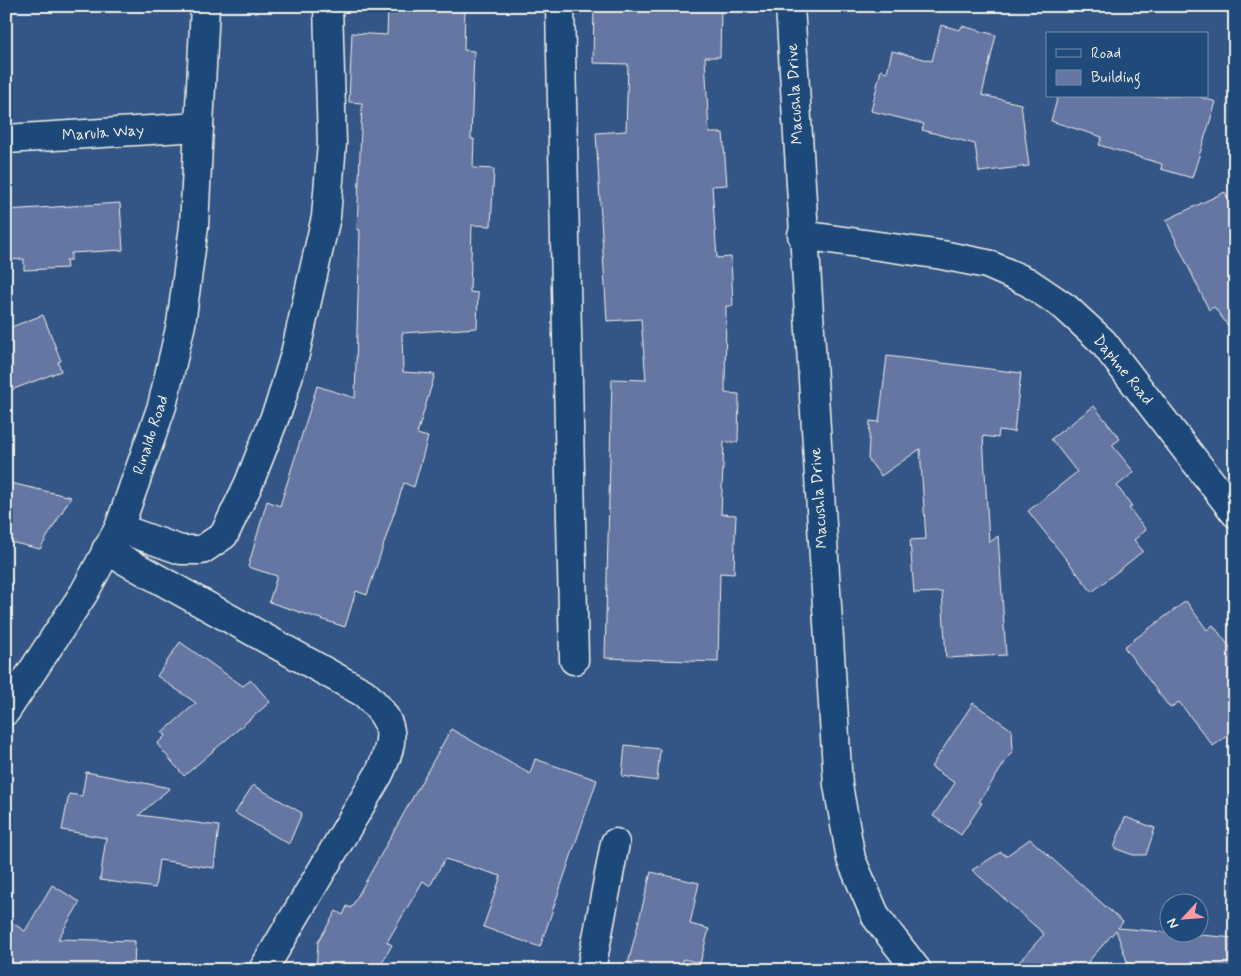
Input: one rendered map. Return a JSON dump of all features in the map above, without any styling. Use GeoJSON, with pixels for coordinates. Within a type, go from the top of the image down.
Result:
{"type":"FeatureCollection","features":[{"type":"Feature","properties":{"kind":"street","name":"Rinaldo Road"},"geometry":{"type":"LineString","coordinates":[[6,711],[84,593],[112,539],[162,406],[181,324],[194,226],[205,6]]}},
{"type":"Feature","properties":{"kind":"street"},"geometry":{"type":"LineString","coordinates":[[112,539],[181,550],[202,550],[224,535],[249,484],[280,404],[295,354],[326,217],[332,143],[328,6]]}},
{"type":"Feature","properties":{"kind":"street"},"geometry":{"type":"LineString","coordinates":[[560,6],[574,660]]}},
{"type":"Feature","properties":{"kind":"street","name":"Macushla Drive"},"geometry":{"type":"LineString","coordinates":[[790,6],[802,235],[838,785],[851,859],[876,917],[917,970]]}},
{"type":"Feature","properties":{"kind":"street","name":"Marula Way"},"geometry":{"type":"LineString","coordinates":[[6,139],[199,127]]}},
{"type":"Feature","properties":{"kind":"street","name":"Daphne Road"},"geometry":{"type":"LineString","coordinates":[[802,235],[942,255],[988,264],[1028,282],[1065,307],[1103,342],[1235,513]]}},
{"type":"Feature","properties":{"kind":"street"},"geometry":{"type":"LineString","coordinates":[[112,539],[364,693],[383,712],[390,732],[389,752],[379,774],[344,837],[263,970]]}},
{"type":"Feature","properties":{"kind":"street"},"geometry":{"type":"LineString","coordinates":[[591,970],[615,843]]}},
{"type":"Feature","properties":{"kind":"building"},"geometry":{"type":"Polygon","coordinates":[[[388,6],[465,6],[464,50],[474,51],[471,139],[474,139],[473,168],[494,169],[491,226],[472,225],[470,292],[478,293],[477,328],[402,333],[403,372],[435,374],[417,434],[428,437],[414,487],[404,483],[367,595],[356,591],[345,627],[269,602],[277,576],[248,567],[267,501],[280,506],[317,386],[355,398],[360,230],[357,230],[362,103],[349,102],[352,33],[387,35],[388,6]]]}},
{"type":"Feature","properties":{"kind":"building"},"geometry":{"type":"Polygon","coordinates":[[[594,6],[707,6],[707,8],[721,8],[720,57],[705,57],[709,133],[723,133],[727,185],[712,186],[717,258],[731,257],[733,306],[726,306],[725,393],[739,394],[738,442],[724,442],[721,514],[736,515],[734,574],[720,573],[718,662],[605,658],[612,379],[646,380],[641,319],[607,321],[596,133],[626,131],[628,64],[593,63],[594,6]]]}},
{"type":"Feature","properties":{"kind":"building"},"geometry":{"type":"Polygon","coordinates":[[[941,25],[960,30],[962,26],[996,35],[982,95],[1021,104],[1029,166],[979,172],[975,144],[922,130],[924,124],[871,111],[881,70],[887,72],[892,51],[932,61],[941,25]]]}},
{"type":"Feature","properties":{"kind":"building"},"geometry":{"type":"Polygon","coordinates":[[[1057,98],[1203,98],[1216,102],[1192,178],[1161,169],[1162,164],[1099,145],[1102,137],[1051,121],[1057,98]]]}},
{"type":"Feature","properties":{"kind":"building"},"geometry":{"type":"Polygon","coordinates":[[[1225,192],[1235,214],[1235,335],[1214,307],[1209,310],[1166,220],[1225,192]]]}},
{"type":"Feature","properties":{"kind":"building"},"geometry":{"type":"Polygon","coordinates":[[[120,203],[123,250],[71,253],[71,260],[66,260],[67,268],[24,270],[24,259],[6,260],[6,210],[120,203]]]}},
{"type":"Feature","properties":{"kind":"building"},"geometry":{"type":"Polygon","coordinates":[[[43,315],[61,361],[58,362],[61,371],[6,392],[6,329],[43,315]]]}},
{"type":"Feature","properties":{"kind":"building"},"geometry":{"type":"Polygon","coordinates":[[[887,356],[1021,373],[1014,432],[999,430],[998,438],[983,436],[989,543],[998,536],[1006,655],[946,658],[942,592],[914,593],[910,540],[926,539],[920,449],[881,476],[868,459],[870,421],[879,422],[887,356]]]}},
{"type":"Feature","properties":{"kind":"building"},"geometry":{"type":"Polygon","coordinates":[[[1094,406],[1120,439],[1112,445],[1134,472],[1117,486],[1132,506],[1129,508],[1146,530],[1134,540],[1143,551],[1092,592],[1028,511],[1077,472],[1051,439],[1094,406]]]}},
{"type":"Feature","properties":{"kind":"building"},"geometry":{"type":"Polygon","coordinates":[[[6,482],[71,497],[40,549],[6,541],[6,482]]]}},
{"type":"Feature","properties":{"kind":"building"},"geometry":{"type":"Polygon","coordinates":[[[1186,601],[1207,630],[1213,625],[1235,654],[1235,730],[1213,746],[1179,702],[1170,708],[1124,647],[1186,601]]]}},
{"type":"Feature","properties":{"kind":"building"},"geometry":{"type":"Polygon","coordinates":[[[180,642],[243,686],[251,680],[270,702],[184,776],[157,744],[166,735],[162,733],[196,703],[157,676],[180,642]]]}},
{"type":"Feature","properties":{"kind":"building"},"geometry":{"type":"Polygon","coordinates":[[[973,703],[1012,730],[1013,750],[979,802],[982,803],[961,835],[933,816],[955,783],[931,767],[973,703]]]}},
{"type":"Feature","properties":{"kind":"building"},"geometry":{"type":"Polygon","coordinates":[[[451,729],[530,774],[535,759],[597,780],[540,947],[483,927],[501,876],[445,859],[430,886],[423,881],[387,942],[392,945],[378,970],[316,970],[318,942],[336,911],[343,915],[347,906],[351,908],[451,729]]]}},
{"type":"Feature","properties":{"kind":"building"},"geometry":{"type":"Polygon","coordinates":[[[625,745],[660,749],[657,781],[622,776],[625,745]]]}},
{"type":"Feature","properties":{"kind":"building"},"geometry":{"type":"Polygon","coordinates":[[[86,772],[170,788],[139,815],[219,826],[214,868],[159,860],[155,888],[100,880],[106,838],[62,830],[69,794],[82,796],[86,772]]]}},
{"type":"Feature","properties":{"kind":"building"},"geometry":{"type":"Polygon","coordinates":[[[253,785],[302,813],[289,844],[235,813],[253,785]]]}},
{"type":"Feature","properties":{"kind":"building"},"geometry":{"type":"Polygon","coordinates":[[[1125,817],[1155,828],[1146,855],[1133,855],[1114,848],[1125,817]]]}},
{"type":"Feature","properties":{"kind":"building"},"geometry":{"type":"Polygon","coordinates":[[[1030,839],[1123,922],[1118,928],[1158,931],[1158,944],[1208,944],[1208,936],[1235,938],[1235,970],[1130,970],[1116,930],[1081,970],[1012,970],[1044,934],[972,870],[1001,852],[1006,856],[1030,839]]]}},
{"type":"Feature","properties":{"kind":"building"},"geometry":{"type":"Polygon","coordinates":[[[651,872],[699,883],[690,924],[709,929],[700,963],[683,959],[681,970],[650,970],[628,964],[651,872]]]}},
{"type":"Feature","properties":{"kind":"building"},"geometry":{"type":"Polygon","coordinates":[[[52,885],[80,902],[58,939],[135,941],[134,970],[6,970],[6,919],[25,931],[52,885]]]}}]}
